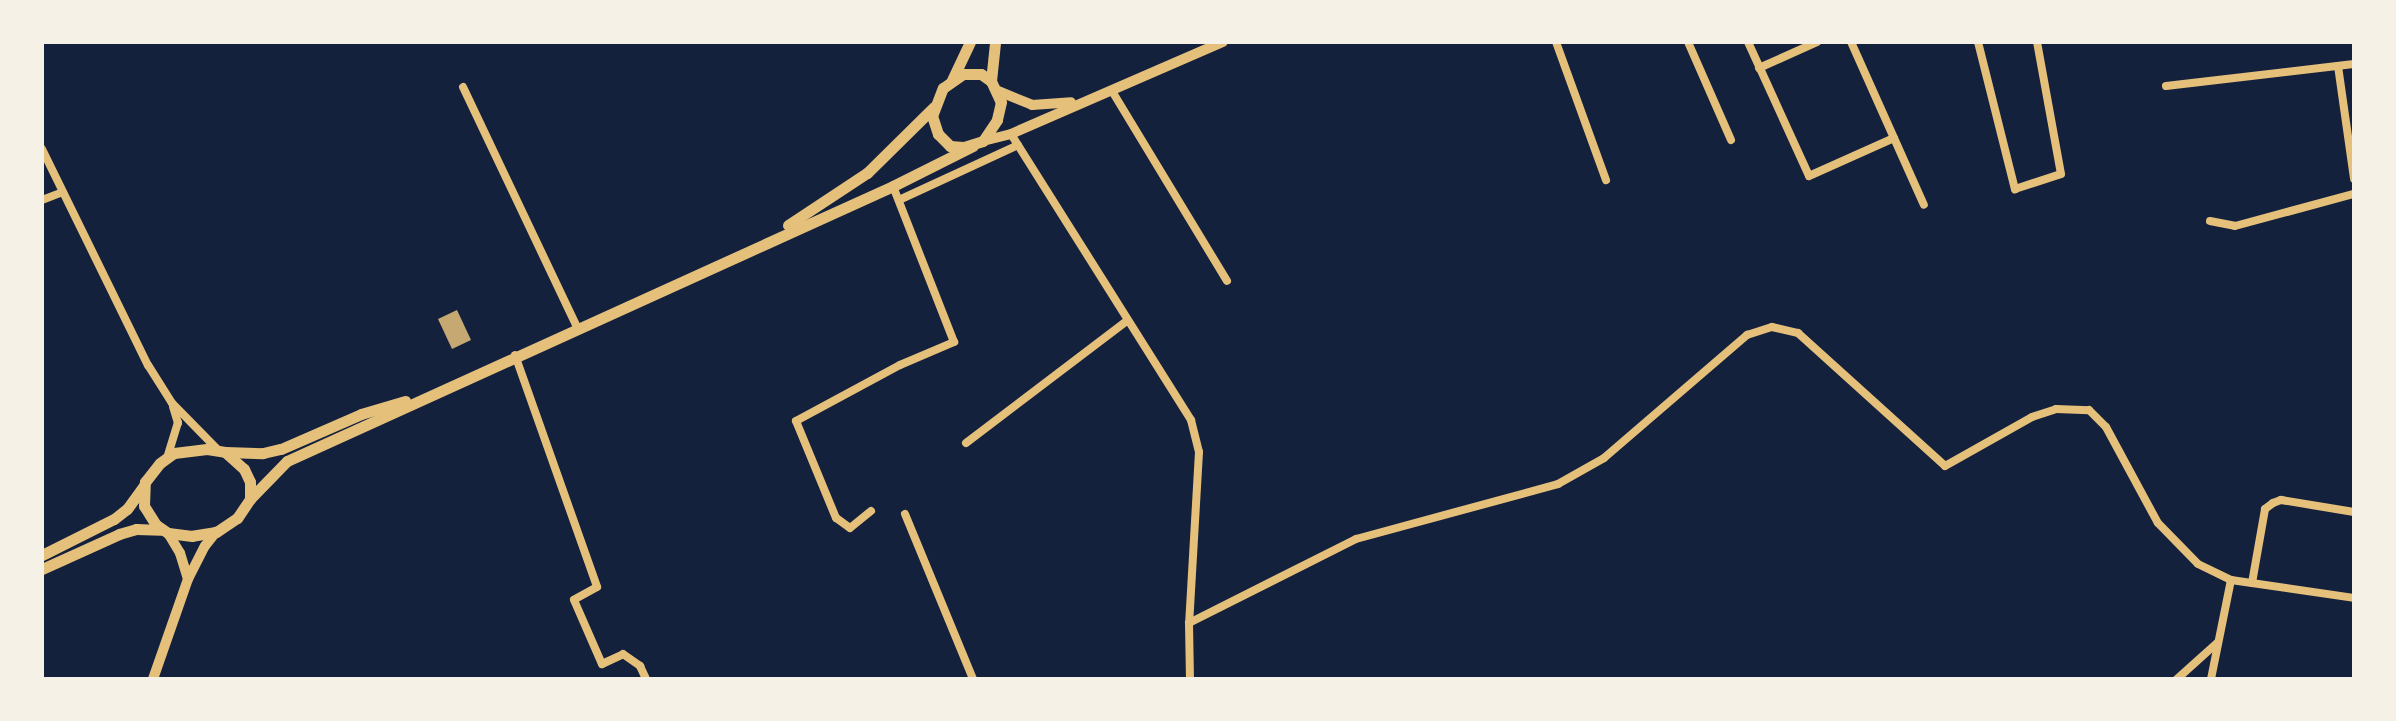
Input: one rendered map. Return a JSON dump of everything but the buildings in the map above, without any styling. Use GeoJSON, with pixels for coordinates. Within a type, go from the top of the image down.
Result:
{"type":"FeatureCollection","features":[{"type":"Feature","properties":{"kind":"main road"},"geometry":{"type":"LineString","coordinates":[[750,249],[859,179],[934,107],[952,80],[970,42]]}},
{"type":"Feature","properties":{"kind":"main road"},"geometry":{"type":"LineString","coordinates":[[42,569],[136,529],[192,536],[216,532],[237,518],[250,499],[287,461],[373,424],[425,395],[893,186],[978,143],[997,120],[1001,102],[994,86],[995,42]]}},
{"type":"Feature","properties":{"kind":"main road"},"geometry":{"type":"LineString","coordinates":[[952,80],[971,73],[994,86]]}},
{"type":"Feature","properties":{"kind":"main road"},"geometry":{"type":"LineString","coordinates":[[934,107],[932,116],[938,134],[950,146],[978,143]]}},
{"type":"Feature","properties":{"kind":"main road"},"geometry":{"type":"LineString","coordinates":[[42,555],[114,519],[127,509],[167,457],[195,448],[263,453],[281,449],[361,414],[425,395]]}},
{"type":"Feature","properties":{"kind":"main road"},"geometry":{"type":"LineString","coordinates":[[222,452],[244,469],[250,482],[250,499]]}},
{"type":"Feature","properties":{"kind":"main road"},"geometry":{"type":"LineString","coordinates":[[144,485],[144,506],[166,532]]}},
{"type":"Feature","properties":{"kind":"street"},"geometry":{"type":"LineString","coordinates":[[978,143],[1011,134],[1112,91],[1201,46],[1223,42]]}},
{"type":"Feature","properties":{"kind":"street"},"geometry":{"type":"LineString","coordinates":[[1556,42],[1606,180]]}},
{"type":"Feature","properties":{"kind":"street"},"geometry":{"type":"LineString","coordinates":[[1688,42],[1731,140]]}},
{"type":"Feature","properties":{"kind":"street"},"geometry":{"type":"LineString","coordinates":[[1748,42],[1809,176],[1894,138]]}},
{"type":"Feature","properties":{"kind":"street"},"geometry":{"type":"LineString","coordinates":[[1759,68],[1817,42]]}},
{"type":"Feature","properties":{"kind":"street"},"geometry":{"type":"LineString","coordinates":[[1851,42],[1924,205]]}},
{"type":"Feature","properties":{"kind":"street"},"geometry":{"type":"LineString","coordinates":[[1978,42],[2015,189],[2061,174],[2037,42]]}},
{"type":"Feature","properties":{"kind":"street"},"geometry":{"type":"LineString","coordinates":[[2166,86],[2354,64]]}},
{"type":"Feature","properties":{"kind":"street"},"geometry":{"type":"LineString","coordinates":[[2338,66],[2354,179]]}},
{"type":"Feature","properties":{"kind":"street"},"geometry":{"type":"LineString","coordinates":[[994,86],[1032,105],[1085,100]]}},
{"type":"Feature","properties":{"kind":"street"},"geometry":{"type":"LineString","coordinates":[[463,87],[577,327]]}},
{"type":"Feature","properties":{"kind":"street"},"geometry":{"type":"LineString","coordinates":[[1112,91],[1227,281]]}},
{"type":"Feature","properties":{"kind":"street"},"geometry":{"type":"LineString","coordinates":[[1011,134],[1191,420],[1199,452],[1189,623],[1190,679]]}},
{"type":"Feature","properties":{"kind":"street"},"geometry":{"type":"LineString","coordinates":[[899,200],[1018,145]]}},
{"type":"Feature","properties":{"kind":"street"},"geometry":{"type":"LineString","coordinates":[[42,149],[148,365],[172,403],[222,452]]}},
{"type":"Feature","properties":{"kind":"street"},"geometry":{"type":"LineString","coordinates":[[871,511],[850,528],[836,518],[796,421],[900,365],[954,342],[893,186]]}},
{"type":"Feature","properties":{"kind":"street"},"geometry":{"type":"LineString","coordinates":[[42,200],[63,192]]}},
{"type":"Feature","properties":{"kind":"street"},"geometry":{"type":"LineString","coordinates":[[2210,221],[2235,226],[2354,194]]}},
{"type":"Feature","properties":{"kind":"street"},"geometry":{"type":"LineString","coordinates":[[966,443],[1128,320]]}},
{"type":"Feature","properties":{"kind":"street"},"geometry":{"type":"LineString","coordinates":[[1189,623],[1356,539],[1558,484],[1604,458],[1747,335],[1772,327],[1798,333],[1945,466],[2032,417],[2056,409],[2089,410],[2106,427],[2158,523],[2174,543],[2198,564],[2231,580],[2354,598]]}},
{"type":"Feature","properties":{"kind":"street"},"geometry":{"type":"LineString","coordinates":[[515,355],[597,587],[574,600],[602,664],[623,654],[640,666],[646,679]]}},
{"type":"Feature","properties":{"kind":"street"},"geometry":{"type":"LineString","coordinates":[[167,457],[178,423],[172,403]]}},
{"type":"Feature","properties":{"kind":"street"},"geometry":{"type":"LineString","coordinates":[[2252,583],[2265,509],[2273,503],[2281,500],[2354,512]]}},
{"type":"Feature","properties":{"kind":"street"},"geometry":{"type":"LineString","coordinates":[[905,514],[973,679]]}},
{"type":"Feature","properties":{"kind":"street"},"geometry":{"type":"LineString","coordinates":[[166,532],[180,553],[188,579]]}},
{"type":"Feature","properties":{"kind":"street"},"geometry":{"type":"LineString","coordinates":[[153,679],[188,579],[216,532]]}},
{"type":"Feature","properties":{"kind":"street"},"geometry":{"type":"LineString","coordinates":[[2211,679],[2231,580]]}},
{"type":"Feature","properties":{"kind":"street"},"geometry":{"type":"LineString","coordinates":[[2177,679],[2218,642]]}}]}
